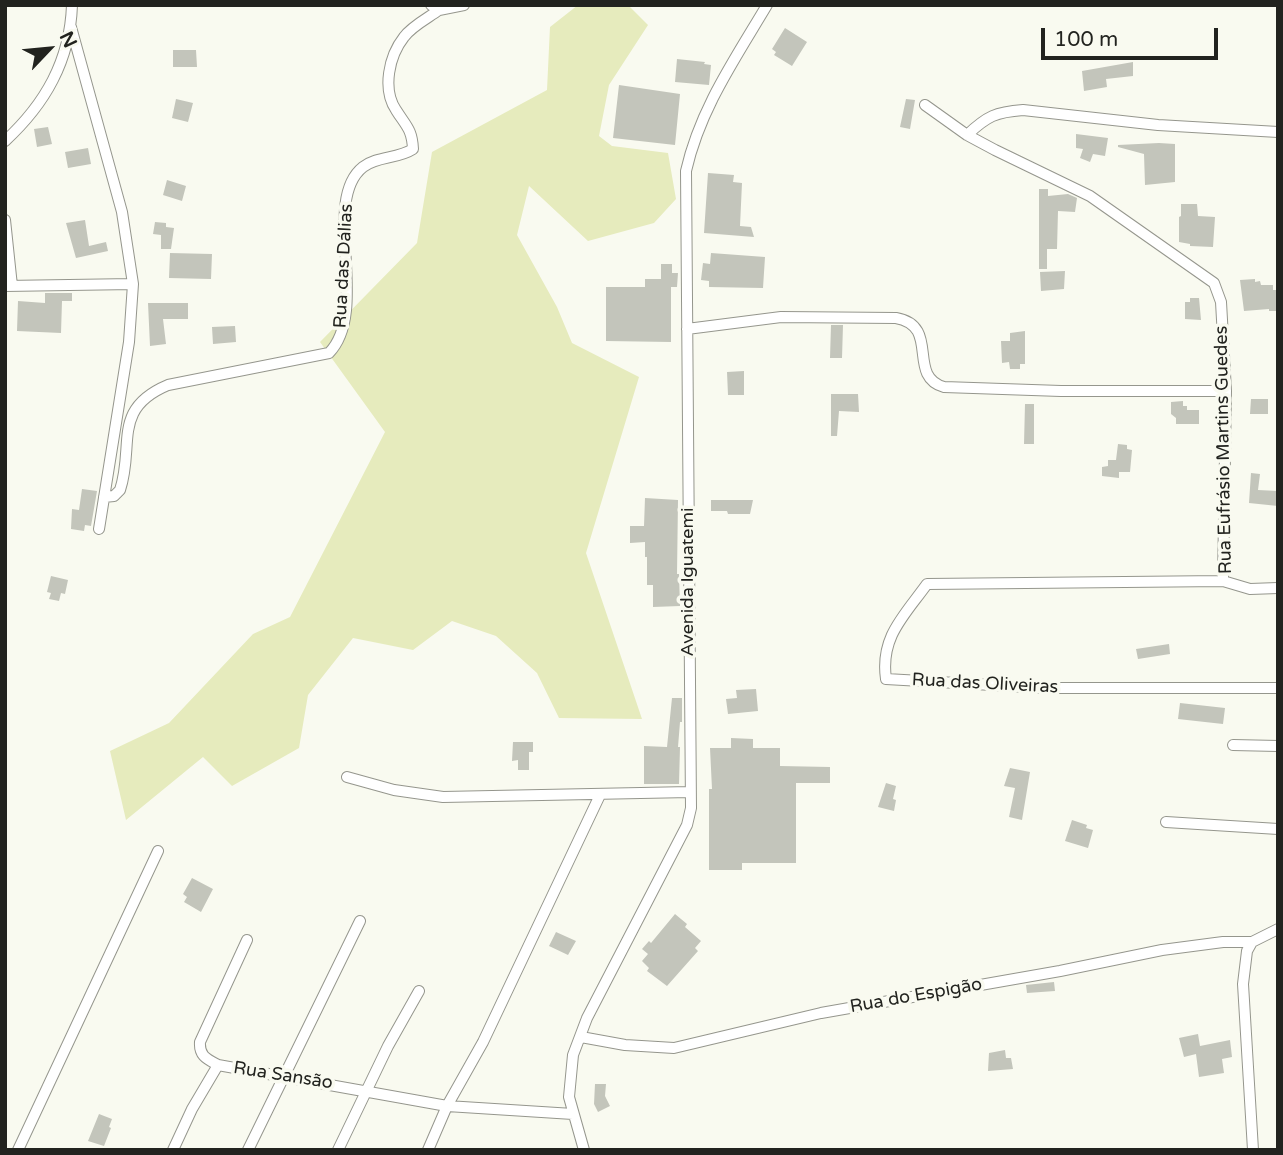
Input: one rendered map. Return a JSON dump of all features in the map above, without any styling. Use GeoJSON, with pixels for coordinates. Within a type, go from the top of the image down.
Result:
{"type":"FeatureCollection","features":[{"type":"Feature","properties":{"kind":"street"},"geometry":{"type":"LineString","coordinates":[[5,141],[38,107],[50,89],[62,62],[71,27],[72,5]]}},
{"type":"Feature","properties":{"kind":"street"},"geometry":{"type":"LineString","coordinates":[[435,8],[464,5]]}},
{"type":"Feature","properties":{"kind":"street","name":"Avenida Iguatemi"},"geometry":{"type":"LineString","coordinates":[[584,1150],[569,1097],[573,1055],[587,1018],[687,825],[691,808],[686,170],[692,144],[718,86],[767,5]]}},
{"type":"Feature","properties":{"kind":"street","name":"Rua das Dálias"},"geometry":{"type":"LineString","coordinates":[[104,498],[120,490],[129,422],[136,408],[151,393],[168,385],[329,353],[338,343],[344,324],[347,269],[344,215],[350,181],[363,167],[385,157],[403,155],[413,149],[412,136],[406,122],[394,108],[388,84],[392,57],[405,35],[435,8]]}},
{"type":"Feature","properties":{"kind":"street"},"geometry":{"type":"LineString","coordinates":[[71,27],[122,212],[133,284],[125,373],[99,529]]}},
{"type":"Feature","properties":{"kind":"street","name":"Rua Eufrásio Martins Guedes"},"geometry":{"type":"LineString","coordinates":[[925,105],[967,135],[1022,165],[1090,196],[1214,283],[1221,302],[1226,391],[1223,581],[1250,589],[1278,588]]}},
{"type":"Feature","properties":{"kind":"street"},"geometry":{"type":"LineString","coordinates":[[967,135],[984,119],[1002,112],[1023,110],[1158,125],[1278,132]]}},
{"type":"Feature","properties":{"kind":"street"},"geometry":{"type":"LineString","coordinates":[[5,220],[8,286],[133,284]]}},
{"type":"Feature","properties":{"kind":"street"},"geometry":{"type":"LineString","coordinates":[[687,329],[782,317],[897,318],[912,323],[917,328],[927,376],[931,382],[944,387],[1061,391],[1226,391]]}},
{"type":"Feature","properties":{"kind":"street","name":"Rua das Oliveiras"},"geometry":{"type":"LineString","coordinates":[[1223,581],[927,584],[893,630],[883,659],[886,679],[1045,688],[1278,688]]}},
{"type":"Feature","properties":{"kind":"street"},"geometry":{"type":"LineString","coordinates":[[1233,745],[1278,746]]}},
{"type":"Feature","properties":{"kind":"street"},"geometry":{"type":"LineString","coordinates":[[347,777],[394,790],[443,797],[690,792]]}},
{"type":"Feature","properties":{"kind":"street"},"geometry":{"type":"LineString","coordinates":[[428,1150],[600,795]]}},
{"type":"Feature","properties":{"kind":"street"},"geometry":{"type":"LineString","coordinates":[[1166,822],[1278,829]]}},
{"type":"Feature","properties":{"kind":"street"},"geometry":{"type":"LineString","coordinates":[[18,1150],[158,851]]}},
{"type":"Feature","properties":{"kind":"street"},"geometry":{"type":"LineString","coordinates":[[248,1150],[360,921]]}},
{"type":"Feature","properties":{"kind":"street"},"geometry":{"type":"LineString","coordinates":[[1253,1150],[1243,996],[1245,962],[1252,942],[1278,929]]}},
{"type":"Feature","properties":{"kind":"street","name":"Rua Sansão"},"geometry":{"type":"LineString","coordinates":[[247,940],[200,1042],[201,1053],[218,1065],[447,1106],[573,1114]]}},
{"type":"Feature","properties":{"kind":"street","name":"Rua do Espigão"},"geometry":{"type":"LineString","coordinates":[[581,1037],[625,1045],[674,1048],[821,1013],[1060,971],[1162,950],[1223,942],[1252,942]]}},
{"type":"Feature","properties":{"kind":"street"},"geometry":{"type":"LineString","coordinates":[[338,1150],[419,991]]}},
{"type":"Feature","properties":{"kind":"street"},"geometry":{"type":"LineString","coordinates":[[173,1150],[192,1109],[218,1065]]}},
{"type":"Feature","properties":{"kind":"green space"},"geometry":{"type":"Polygon","coordinates":[[[578,5],[628,5],[648,25],[609,85],[599,136],[612,146],[668,153],[676,199],[654,223],[588,241],[529,186],[517,235],[557,307],[572,343],[639,377],[586,553],[642,719],[559,718],[537,673],[496,636],[452,621],[413,650],[353,638],[308,695],[299,748],[232,786],[203,757],[126,820],[110,751],[169,723],[253,634],[290,617],[385,432],[320,342],[417,243],[432,152],[547,90],[550,27],[578,5]]]}},
{"type":"Feature","properties":{"kind":"building"},"geometry":{"type":"Polygon","coordinates":[[[785,28],[807,42],[792,66],[774,55],[776,52],[772,49],[785,28]]]}},
{"type":"Feature","properties":{"kind":"building"},"geometry":{"type":"Polygon","coordinates":[[[173,50],[196,50],[197,67],[173,67],[173,50]]]}},
{"type":"Feature","properties":{"kind":"building"},"geometry":{"type":"Polygon","coordinates":[[[677,59],[711,65],[709,85],[675,82],[677,59]]]}},
{"type":"Feature","properties":{"kind":"building"},"geometry":{"type":"Polygon","coordinates":[[[1133,62],[1133,76],[1106,79],[1107,87],[1084,91],[1082,71],[1133,62]]]}},
{"type":"Feature","properties":{"kind":"building"},"geometry":{"type":"Polygon","coordinates":[[[619,85],[680,94],[675,145],[613,138],[619,85]]]}},
{"type":"Feature","properties":{"kind":"building"},"geometry":{"type":"Polygon","coordinates":[[[176,99],[193,103],[188,122],[172,118],[176,99]]]}},
{"type":"Feature","properties":{"kind":"building"},"geometry":{"type":"Polygon","coordinates":[[[906,99],[915,100],[910,129],[900,127],[906,99]]]}},
{"type":"Feature","properties":{"kind":"building"},"geometry":{"type":"Polygon","coordinates":[[[48,127],[52,144],[37,147],[34,129],[48,127]]]}},
{"type":"Feature","properties":{"kind":"building"},"geometry":{"type":"Polygon","coordinates":[[[1076,134],[1108,138],[1105,156],[1093,154],[1090,162],[1080,158],[1083,149],[1076,148],[1076,134]]]}},
{"type":"Feature","properties":{"kind":"building"},"geometry":{"type":"Polygon","coordinates":[[[1175,144],[1175,182],[1145,185],[1144,154],[1118,145],[1175,144]]]}},
{"type":"Feature","properties":{"kind":"building"},"geometry":{"type":"Polygon","coordinates":[[[88,148],[91,164],[68,168],[65,152],[88,148]]]}},
{"type":"Feature","properties":{"kind":"building"},"geometry":{"type":"Polygon","coordinates":[[[708,173],[734,175],[733,182],[742,183],[740,226],[751,227],[754,237],[704,233],[708,173]]]}},
{"type":"Feature","properties":{"kind":"building"},"geometry":{"type":"Polygon","coordinates":[[[167,180],[186,186],[182,201],[163,195],[167,180]]]}},
{"type":"Feature","properties":{"kind":"building"},"geometry":{"type":"Polygon","coordinates":[[[1039,189],[1048,189],[1048,196],[1068,194],[1077,198],[1075,212],[1058,211],[1057,249],[1047,249],[1047,269],[1039,269],[1039,189]]]}},
{"type":"Feature","properties":{"kind":"building"},"geometry":{"type":"Polygon","coordinates":[[[1181,204],[1197,204],[1198,216],[1215,217],[1213,247],[1190,246],[1179,242],[1181,204]]]}},
{"type":"Feature","properties":{"kind":"building"},"geometry":{"type":"Polygon","coordinates":[[[85,220],[89,246],[106,242],[108,251],[76,258],[66,223],[85,220]]]}},
{"type":"Feature","properties":{"kind":"building"},"geometry":{"type":"Polygon","coordinates":[[[155,222],[166,223],[166,227],[174,228],[171,249],[161,249],[161,235],[153,234],[155,222]]]}},
{"type":"Feature","properties":{"kind":"building"},"geometry":{"type":"Polygon","coordinates":[[[170,253],[212,254],[211,279],[169,278],[170,253]]]}},
{"type":"Feature","properties":{"kind":"building"},"geometry":{"type":"Polygon","coordinates":[[[711,253],[765,257],[763,288],[709,287],[709,281],[701,280],[703,263],[710,264],[711,253]]]}},
{"type":"Feature","properties":{"kind":"building"},"geometry":{"type":"Polygon","coordinates":[[[661,264],[672,264],[672,273],[678,273],[677,287],[671,287],[671,342],[606,341],[606,287],[645,287],[645,279],[661,279],[661,264]]]}},
{"type":"Feature","properties":{"kind":"building"},"geometry":{"type":"Polygon","coordinates":[[[1065,271],[1064,289],[1041,291],[1040,272],[1065,271]]]}},
{"type":"Feature","properties":{"kind":"building"},"geometry":{"type":"Polygon","coordinates":[[[1255,279],[1255,282],[1260,281],[1261,285],[1273,285],[1273,290],[1278,290],[1278,311],[1244,311],[1240,280],[1255,279]]]}},
{"type":"Feature","properties":{"kind":"building"},"geometry":{"type":"Polygon","coordinates":[[[45,293],[72,293],[72,301],[62,301],[61,333],[17,331],[18,301],[45,303],[45,293]]]}},
{"type":"Feature","properties":{"kind":"building"},"geometry":{"type":"Polygon","coordinates":[[[1190,298],[1199,298],[1201,320],[1185,319],[1185,302],[1190,302],[1190,298]]]}},
{"type":"Feature","properties":{"kind":"building"},"geometry":{"type":"Polygon","coordinates":[[[148,303],[188,303],[188,319],[163,319],[166,344],[150,346],[148,303]]]}},
{"type":"Feature","properties":{"kind":"building"},"geometry":{"type":"Polygon","coordinates":[[[831,325],[843,325],[842,358],[830,358],[831,325]]]}},
{"type":"Feature","properties":{"kind":"building"},"geometry":{"type":"Polygon","coordinates":[[[235,326],[236,342],[213,344],[212,327],[235,326]]]}},
{"type":"Feature","properties":{"kind":"building"},"geometry":{"type":"Polygon","coordinates":[[[1025,331],[1025,364],[1020,364],[1020,369],[1010,369],[1009,362],[1002,363],[1001,341],[1010,341],[1010,333],[1025,331]]]}},
{"type":"Feature","properties":{"kind":"building"},"geometry":{"type":"Polygon","coordinates":[[[744,371],[744,395],[728,395],[727,372],[744,371]]]}},
{"type":"Feature","properties":{"kind":"building"},"geometry":{"type":"Polygon","coordinates":[[[831,394],[858,394],[859,412],[839,411],[837,436],[831,436],[831,394]]]}},
{"type":"Feature","properties":{"kind":"building"},"geometry":{"type":"Polygon","coordinates":[[[1251,399],[1268,399],[1268,414],[1250,414],[1251,399]]]}},
{"type":"Feature","properties":{"kind":"building"},"geometry":{"type":"Polygon","coordinates":[[[1183,401],[1187,410],[1199,410],[1199,424],[1176,424],[1176,418],[1171,414],[1171,402],[1183,401]]]}},
{"type":"Feature","properties":{"kind":"building"},"geometry":{"type":"Polygon","coordinates":[[[1025,404],[1034,404],[1034,444],[1024,444],[1025,404]]]}},
{"type":"Feature","properties":{"kind":"building"},"geometry":{"type":"Polygon","coordinates":[[[1118,444],[1127,445],[1127,449],[1132,450],[1130,472],[1119,472],[1119,478],[1102,476],[1102,467],[1108,466],[1108,460],[1116,460],[1118,444]]]}},
{"type":"Feature","properties":{"kind":"building"},"geometry":{"type":"Polygon","coordinates":[[[1251,473],[1260,474],[1258,490],[1278,491],[1278,506],[1249,503],[1251,473]]]}},
{"type":"Feature","properties":{"kind":"building"},"geometry":{"type":"Polygon","coordinates":[[[82,489],[97,491],[91,526],[85,525],[84,531],[71,529],[72,509],[79,510],[82,489]]]}},
{"type":"Feature","properties":{"kind":"building"},"geometry":{"type":"Polygon","coordinates":[[[645,498],[678,500],[677,574],[680,606],[653,607],[653,585],[647,585],[645,542],[630,543],[630,526],[644,526],[645,498]]]}},
{"type":"Feature","properties":{"kind":"building"},"geometry":{"type":"Polygon","coordinates":[[[711,500],[753,500],[750,514],[728,514],[727,511],[711,511],[711,500]]]}},
{"type":"Feature","properties":{"kind":"building"},"geometry":{"type":"Polygon","coordinates":[[[51,576],[68,580],[65,594],[61,593],[59,601],[49,599],[51,593],[47,592],[51,576]]]}},
{"type":"Feature","properties":{"kind":"building"},"geometry":{"type":"Polygon","coordinates":[[[1169,644],[1170,654],[1138,659],[1136,649],[1169,644]]]}},
{"type":"Feature","properties":{"kind":"building"},"geometry":{"type":"Polygon","coordinates":[[[756,689],[758,711],[728,714],[726,699],[737,698],[736,690],[756,689]]]}},
{"type":"Feature","properties":{"kind":"building"},"geometry":{"type":"Polygon","coordinates":[[[672,698],[682,698],[678,747],[679,784],[644,784],[644,746],[667,747],[672,698]]]}},
{"type":"Feature","properties":{"kind":"building"},"geometry":{"type":"Polygon","coordinates":[[[1180,703],[1225,708],[1223,724],[1178,719],[1180,703]]]}},
{"type":"Feature","properties":{"kind":"building"},"geometry":{"type":"Polygon","coordinates":[[[731,738],[753,739],[753,748],[780,748],[780,766],[830,767],[830,783],[796,783],[796,863],[742,863],[742,870],[709,870],[709,789],[712,789],[710,748],[731,748],[731,738]]]}},
{"type":"Feature","properties":{"kind":"building"},"geometry":{"type":"Polygon","coordinates":[[[513,742],[533,742],[533,752],[529,752],[529,770],[518,770],[518,760],[512,761],[513,742]]]}},
{"type":"Feature","properties":{"kind":"building"},"geometry":{"type":"Polygon","coordinates":[[[1010,768],[1030,772],[1022,820],[1009,817],[1015,788],[1004,786],[1010,768]]]}},
{"type":"Feature","properties":{"kind":"building"},"geometry":{"type":"Polygon","coordinates":[[[886,783],[896,786],[894,811],[878,807],[886,783]]]}},
{"type":"Feature","properties":{"kind":"building"},"geometry":{"type":"Polygon","coordinates":[[[1072,820],[1093,830],[1088,848],[1065,841],[1072,820]]]}},
{"type":"Feature","properties":{"kind":"building"},"geometry":{"type":"Polygon","coordinates":[[[192,878],[213,889],[201,912],[184,902],[187,897],[183,894],[192,878]]]}},
{"type":"Feature","properties":{"kind":"building"},"geometry":{"type":"Polygon","coordinates":[[[675,914],[701,941],[695,948],[698,951],[667,986],[647,971],[649,968],[642,961],[648,954],[642,949],[649,941],[651,943],[675,914]]]}},
{"type":"Feature","properties":{"kind":"building"},"geometry":{"type":"Polygon","coordinates":[[[556,932],[576,941],[568,955],[549,946],[556,932]]]}},
{"type":"Feature","properties":{"kind":"building"},"geometry":{"type":"Polygon","coordinates":[[[1054,982],[1055,991],[1027,993],[1026,985],[1054,982]]]}},
{"type":"Feature","properties":{"kind":"building"},"geometry":{"type":"Polygon","coordinates":[[[1198,1034],[1200,1046],[1230,1040],[1232,1057],[1222,1059],[1224,1073],[1199,1077],[1196,1054],[1184,1057],[1179,1038],[1198,1034]]]}},
{"type":"Feature","properties":{"kind":"building"},"geometry":{"type":"Polygon","coordinates":[[[1005,1050],[1006,1058],[1011,1058],[1013,1069],[988,1071],[989,1053],[1005,1050]]]}},
{"type":"Feature","properties":{"kind":"building"},"geometry":{"type":"Polygon","coordinates":[[[595,1084],[606,1084],[605,1096],[610,1106],[598,1112],[594,1104],[595,1084]]]}},
{"type":"Feature","properties":{"kind":"building"},"geometry":{"type":"Polygon","coordinates":[[[99,1114],[112,1119],[104,1146],[88,1141],[99,1114]]]}}]}
